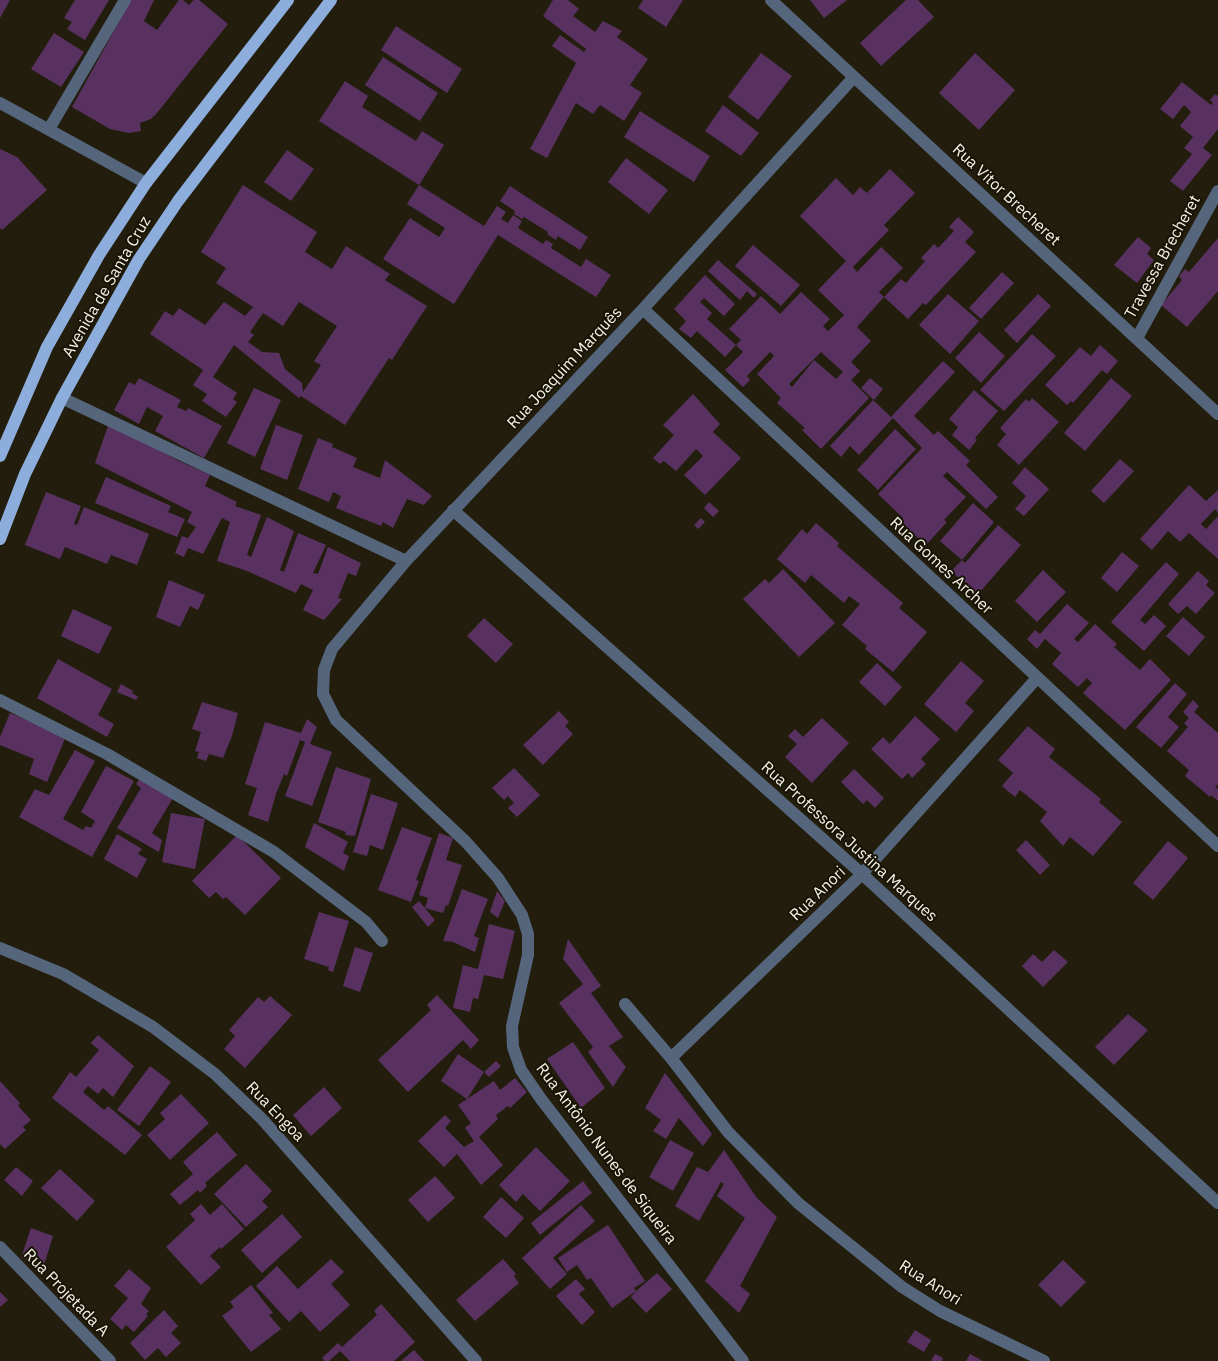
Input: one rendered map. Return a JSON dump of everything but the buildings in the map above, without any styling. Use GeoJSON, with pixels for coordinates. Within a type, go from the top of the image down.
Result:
{"type":"FeatureCollection","features":[{"type":"Feature","properties":{"kind":"main road","name":"Avenida de Santa Cruz"},"geometry":{"type":"LineString","coordinates":[[0,456],[47,347],[99,255],[146,183],[288,0]]}},
{"type":"Feature","properties":{"kind":"main road","name":"Avenida de Santa Cruz"},"geometry":{"type":"LineString","coordinates":[[0,539],[25,474],[62,398],[139,259],[173,208],[331,0]]}},
{"type":"Feature","properties":{"kind":"street"},"geometry":{"type":"LineString","coordinates":[[49,129],[125,0]]}},
{"type":"Feature","properties":{"kind":"street","name":"Rua Vitor Brecheret"},"geometry":{"type":"LineString","coordinates":[[771,0],[1218,414]]}},
{"type":"Feature","properties":{"kind":"street","name":"Rua Joaquim Marquês"},"geometry":{"type":"LineString","coordinates":[[323,694],[324,670],[332,649],[406,561],[644,309],[854,77]]}},
{"type":"Feature","properties":{"kind":"street"},"geometry":{"type":"LineString","coordinates":[[0,103],[146,183]]}},
{"type":"Feature","properties":{"kind":"street","name":"Travessa Brecheret"},"geometry":{"type":"LineString","coordinates":[[1137,338],[1218,191]]}},
{"type":"Feature","properties":{"kind":"street","name":"Rua Gomes Archer"},"geometry":{"type":"LineString","coordinates":[[644,309],[1218,846]]}},
{"type":"Feature","properties":{"kind":"street"},"geometry":{"type":"LineString","coordinates":[[62,398],[406,561]]}},
{"type":"Feature","properties":{"kind":"street","name":"Rua Professora Justina Marques"},"geometry":{"type":"LineString","coordinates":[[453,510],[862,874],[1218,1203]]}},
{"type":"Feature","properties":{"kind":"street","name":"Rua Anori"},"geometry":{"type":"LineString","coordinates":[[672,1058],[862,874],[1037,678]]}},
{"type":"Feature","properties":{"kind":"street","name":"Rua Antônio Nunes de Siqueira"},"geometry":{"type":"LineString","coordinates":[[323,694],[336,720],[466,842],[498,878],[522,915],[528,934],[528,955],[512,1026],[513,1047],[521,1070],[541,1099],[745,1360]]}},
{"type":"Feature","properties":{"kind":"street"},"geometry":{"type":"LineString","coordinates":[[0,700],[106,754],[274,852],[366,922],[382,942]]}},
{"type":"Feature","properties":{"kind":"street","name":"Rua Engoa"},"geometry":{"type":"LineString","coordinates":[[0,948],[63,974],[153,1027],[214,1074],[262,1119],[476,1361]]}},
{"type":"Feature","properties":{"kind":"street","name":"Rua Anori"},"geometry":{"type":"LineString","coordinates":[[626,1004],[672,1058],[728,1132],[798,1203],[902,1287],[940,1310],[1044,1361]]}},
{"type":"Feature","properties":{"kind":"street","name":"Rua Projetada A"},"geometry":{"type":"LineString","coordinates":[[0,1247],[110,1361]]}}]}
